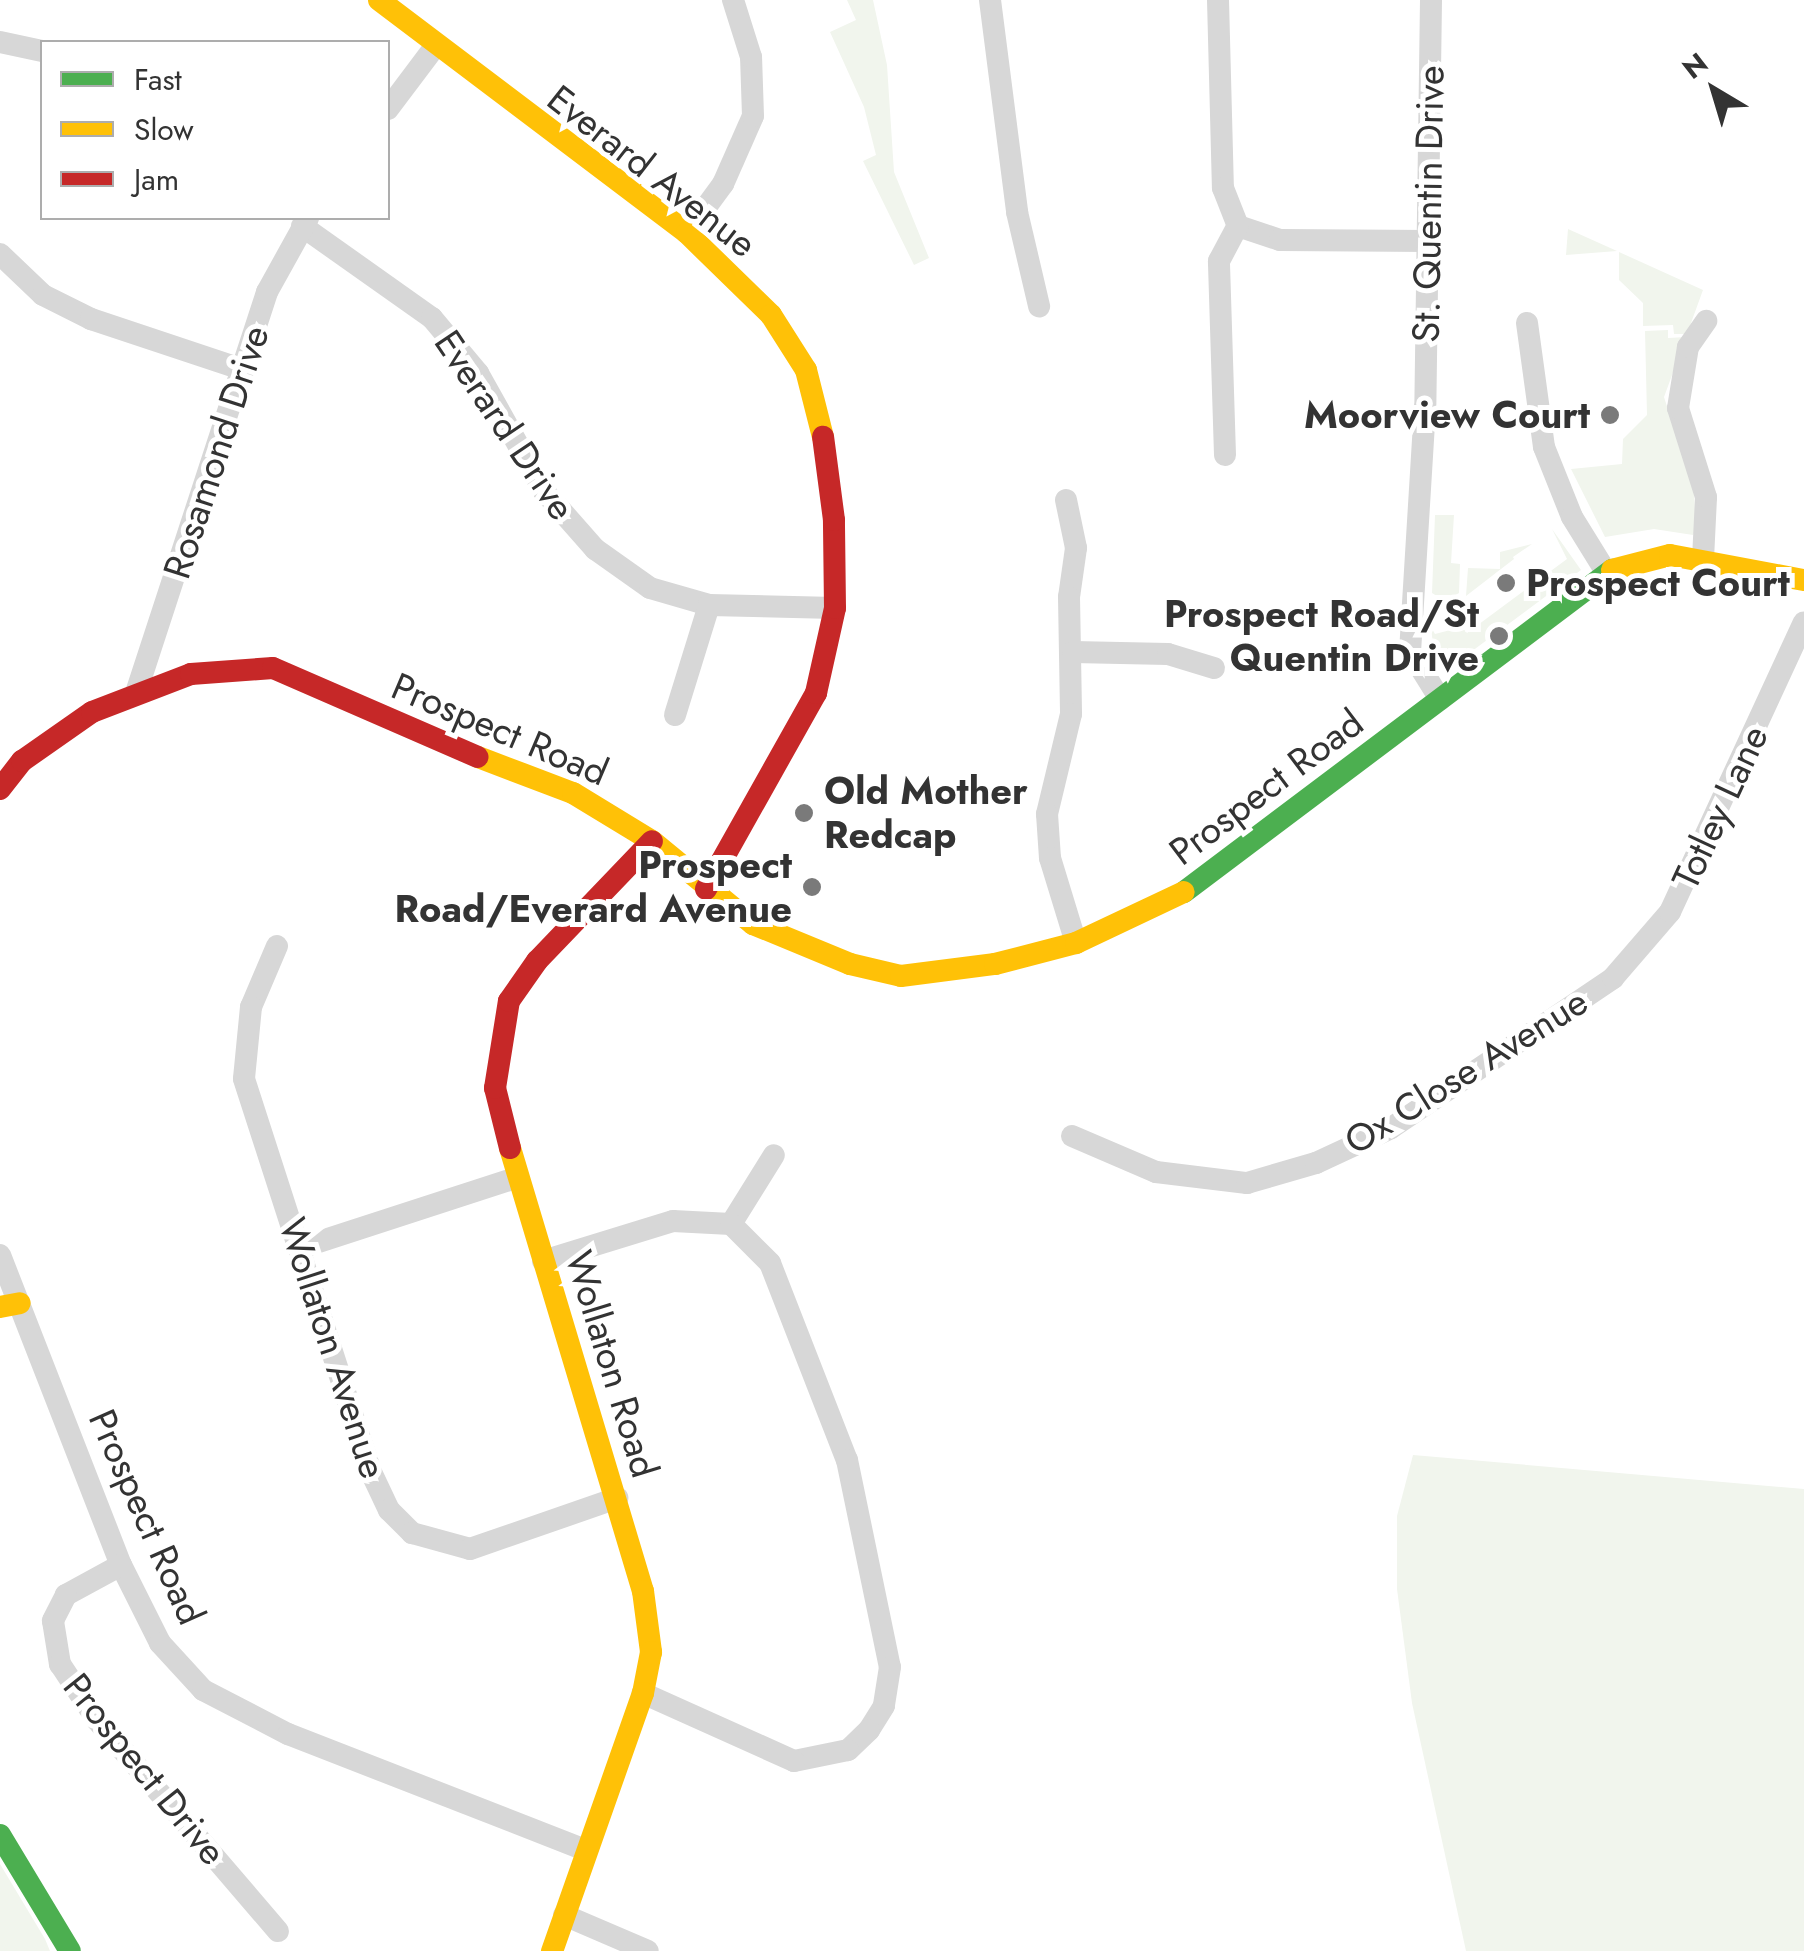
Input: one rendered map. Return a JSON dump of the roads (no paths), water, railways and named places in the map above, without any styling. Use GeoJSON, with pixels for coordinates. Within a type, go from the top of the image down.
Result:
{"type":"FeatureCollection","features":[{"type":"Feature","properties":{"kind":"street","name":"Everard Avenue"},"geometry":{"type":"LineString","coordinates":[[379,0],[686,233],[771,315],[806,370],[831,502],[835,608],[816,693],[706,890]]}},
{"type":"Feature","properties":{"kind":"street"},"geometry":{"type":"LineString","coordinates":[[686,233],[723,184],[753,116],[751,58],[733,0]]}},
{"type":"Feature","properties":{"kind":"street"},"geometry":{"type":"LineString","coordinates":[[990,0],[1017,212],[1039,306]]}},
{"type":"Feature","properties":{"kind":"street"},"geometry":{"type":"LineString","coordinates":[[1218,0],[1223,188],[1238,226]]}},
{"type":"Feature","properties":{"kind":"street","name":"St. Quentin Drive"},"geometry":{"type":"LineString","coordinates":[[1431,0],[1428,241],[1410,651],[1440,699]]}},
{"type":"Feature","properties":{"kind":"street"},"geometry":{"type":"LineString","coordinates":[[0,42],[40,50]]}},
{"type":"Feature","properties":{"kind":"street"},"geometry":{"type":"LineString","coordinates":[[390,107],[436,46]]}},
{"type":"Feature","properties":{"kind":"street","name":"Rosamond Drive"},"geometry":{"type":"LineString","coordinates":[[136,693],[267,292],[305,222]]}},
{"type":"Feature","properties":{"kind":"street","name":"Everard Drive"},"geometry":{"type":"LineString","coordinates":[[305,222],[432,318],[478,373],[543,490],[595,550],[650,588],[709,606],[835,608]]}},
{"type":"Feature","properties":{"kind":"street"},"geometry":{"type":"LineString","coordinates":[[1238,226],[1280,240],[1428,241]]}},
{"type":"Feature","properties":{"kind":"street"},"geometry":{"type":"LineString","coordinates":[[1225,454],[1219,261],[1238,226]]}},
{"type":"Feature","properties":{"kind":"street"},"geometry":{"type":"LineString","coordinates":[[0,254],[43,295],[91,319],[244,370]]}},
{"type":"Feature","properties":{"kind":"street"},"geometry":{"type":"LineString","coordinates":[[1702,559],[1706,497],[1678,408],[1688,348],[1706,321]]}},
{"type":"Feature","properties":{"kind":"street"},"geometry":{"type":"LineString","coordinates":[[1527,323],[1544,447],[1572,516],[1606,572]]}},
{"type":"Feature","properties":{"kind":"street"},"geometry":{"type":"LineString","coordinates":[[1066,500],[1076,548],[1068,597],[1073,652],[1072,714],[1048,814],[1050,858],[1076,943]]}},
{"type":"Feature","properties":{"kind":"street","name":"Prospect Road"},"geometry":{"type":"LineString","coordinates":[[0,789],[53,738],[136,693],[206,671],[272,668],[414,733],[573,793],[652,841],[706,890],[753,924],[796,943],[902,976],[995,964],[1076,943],[1214,876],[1606,572],[1650,556],[1702,559],[1804,580]]}},
{"type":"Feature","properties":{"kind":"street"},"geometry":{"type":"LineString","coordinates":[[674,715],[709,606]]}},
{"type":"Feature","properties":{"kind":"street","name":"Totley Lane"},"geometry":{"type":"LineString","coordinates":[[1613,978],[1670,912],[1804,622]]}},
{"type":"Feature","properties":{"kind":"street"},"geometry":{"type":"LineString","coordinates":[[1073,652],[1168,654],[1214,668]]}},
{"type":"Feature","properties":{"kind":"street","name":"Wollaton Road"},"geometry":{"type":"LineString","coordinates":[[552,1951],[643,1693],[649,1621],[617,1498],[518,1177],[495,1088],[508,1001],[536,961],[652,841]]}},
{"type":"Feature","properties":{"kind":"street","name":"Wollaton Avenue"},"geometry":{"type":"LineString","coordinates":[[276,946],[251,1007],[244,1079],[371,1472],[389,1510],[412,1533],[470,1549],[617,1498]]}},
{"type":"Feature","properties":{"kind":"street","name":"Ox Close Avenue"},"geometry":{"type":"LineString","coordinates":[[1080,1146],[1156,1172],[1247,1183],[1316,1162],[1390,1128],[1613,978]]}},
{"type":"Feature","properties":{"kind":"street"},"geometry":{"type":"LineString","coordinates":[[731,1224],[774,1155]]}},
{"type":"Feature","properties":{"kind":"street"},"geometry":{"type":"LineString","coordinates":[[300,1248],[518,1177]]}},
{"type":"Feature","properties":{"kind":"street"},"geometry":{"type":"LineString","coordinates":[[543,1261],[672,1221],[731,1224],[770,1263],[847,1460],[888,1648],[884,1706],[848,1750],[794,1761],[643,1693]]}},
{"type":"Feature","properties":{"kind":"street","name":"Prospect Road"},"geometry":{"type":"LineString","coordinates":[[0,1255],[10,1305],[121,1565],[160,1643],[203,1690],[288,1734],[585,1850]]}},
{"type":"Feature","properties":{"kind":"street","name":"Prospect Drive"},"geometry":{"type":"LineString","coordinates":[[121,1565],[66,1595],[53,1620],[60,1664],[97,1720],[278,1932]]}},
{"type":"Feature","properties":{"kind":"street"},"geometry":{"type":"LineString","coordinates":[[0,1835],[70,1951]]}},
{"type":"Feature","properties":{"kind":"street"},"geometry":{"type":"LineString","coordinates":[[564,1915],[648,1951]]}},
{"type":"Feature","properties":{"kind":"place","name":"Moorview Court"},"geometry":{"type":"Point","coordinates":[1610,415]}},
{"type":"Feature","properties":{"kind":"place","name":"Prospect Court"},"geometry":{"type":"Point","coordinates":[1506,583]}},
{"type":"Feature","properties":{"kind":"place","name":"Prospect Road/St Quentin Drive"},"geometry":{"type":"Point","coordinates":[1499,636]}},
{"type":"Feature","properties":{"kind":"place","name":"Old Mother Redcap"},"geometry":{"type":"Point","coordinates":[804,813]}},
{"type":"Feature","properties":{"kind":"place","name":"Prospect Road/Everard Avenue"},"geometry":{"type":"Point","coordinates":[812,887]}}]}
